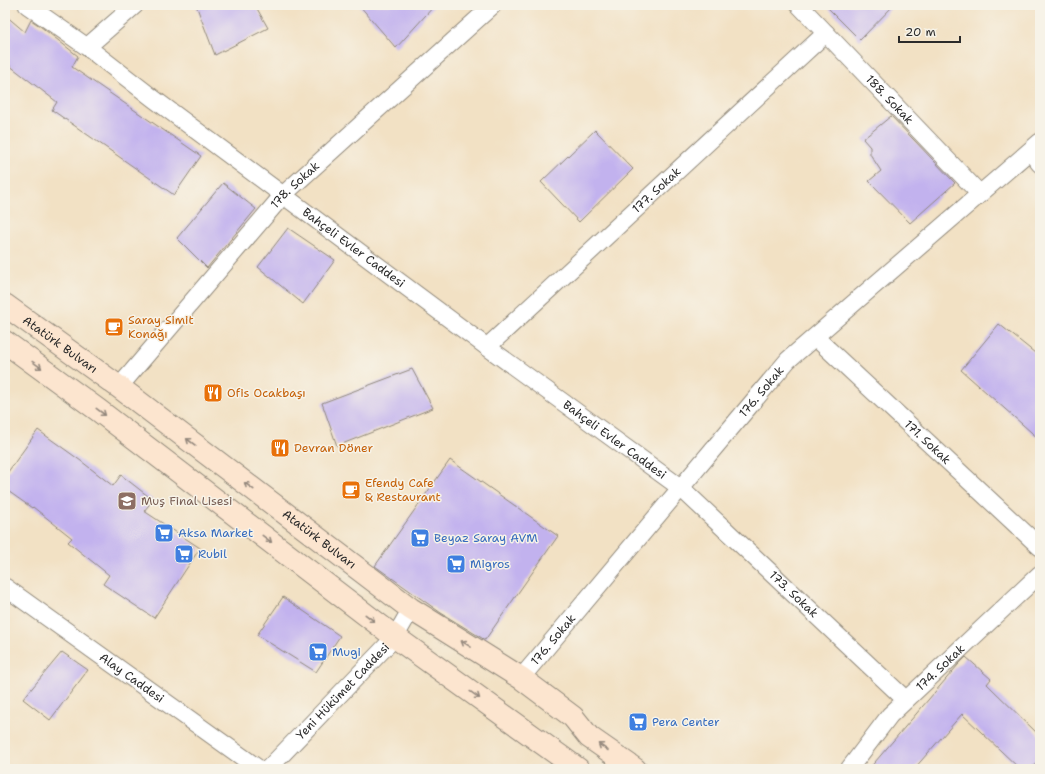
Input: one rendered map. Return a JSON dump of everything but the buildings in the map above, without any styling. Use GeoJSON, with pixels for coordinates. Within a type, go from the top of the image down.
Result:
{"type":"FeatureCollection","features":[{"type":"Feature","properties":{"kind":"main road","name":"Atatürk Bulvarı"},"geometry":{"type":"LineString","coordinates":[[5,305],[119,388],[411,608],[521,678],[573,717],[589,737],[635,769]]}},
{"type":"Feature","properties":{"kind":"main road"},"geometry":{"type":"LineString","coordinates":[[5,342],[104,414],[395,637],[578,769]]}},
{"type":"Feature","properties":{"kind":"street","name":"Bahçeli Evler Caddesi"},"geometry":{"type":"LineString","coordinates":[[27,5],[87,47],[154,100],[681,488]]}},
{"type":"Feature","properties":{"kind":"street"},"geometry":{"type":"LineString","coordinates":[[87,47],[135,5]]}},
{"type":"Feature","properties":{"kind":"street","name":"178. Sokak"},"geometry":{"type":"LineString","coordinates":[[119,388],[283,195],[493,5]]}},
{"type":"Feature","properties":{"kind":"street","name":"188. Sokak"},"geometry":{"type":"LineString","coordinates":[[799,5],[980,194]]}},
{"type":"Feature","properties":{"kind":"street","name":"177. Sokak"},"geometry":{"type":"LineString","coordinates":[[487,346],[826,33]]}},
{"type":"Feature","properties":{"kind":"street","name":"176. Sokak"},"geometry":{"type":"LineString","coordinates":[[521,678],[788,360],[980,194],[1037,152]]}},
{"type":"Feature","properties":{"kind":"street","name":"171. Sokak"},"geometry":{"type":"LineString","coordinates":[[815,337],[1040,547]]}},
{"type":"Feature","properties":{"kind":"street","name":"173. Sokak"},"geometry":{"type":"LineString","coordinates":[[681,488],[906,700]]}},
{"type":"Feature","properties":{"kind":"street","name":"174. Sokak"},"geometry":{"type":"LineString","coordinates":[[849,769],[890,715],[1040,574]]}},
{"type":"Feature","properties":{"kind":"street","name":"Alay Caddesi"},"geometry":{"type":"LineString","coordinates":[[5,587],[259,769]]}},
{"type":"Feature","properties":{"kind":"street","name":"Yeni Hükümet Caddesi"},"geometry":{"type":"LineString","coordinates":[[268,769],[395,637],[411,608]]}},
{"type":"Feature","properties":{"kind":"place","name":"Saray Simit Konağı"},"geometry":{"type":"Point","coordinates":[114,327]}},
{"type":"Feature","properties":{"kind":"place","name":"Ofis Ocakbaşı"},"geometry":{"type":"Point","coordinates":[213,393]}},
{"type":"Feature","properties":{"kind":"place","name":"Devran Döner"},"geometry":{"type":"Point","coordinates":[280,448]}},
{"type":"Feature","properties":{"kind":"place","name":"Efendy Cafe & Restaurant"},"geometry":{"type":"Point","coordinates":[351,490]}},
{"type":"Feature","properties":{"kind":"place","name":"Muş Final Lisesi"},"geometry":{"type":"Point","coordinates":[127,501]}},
{"type":"Feature","properties":{"kind":"place","name":"Aksa Market"},"geometry":{"type":"Point","coordinates":[164,533]}},
{"type":"Feature","properties":{"kind":"place","name":"Beyaz Saray AVM"},"geometry":{"type":"Point","coordinates":[420,538]}},
{"type":"Feature","properties":{"kind":"place","name":"Rubil"},"geometry":{"type":"Point","coordinates":[184,554]}},
{"type":"Feature","properties":{"kind":"place","name":"Migros"},"geometry":{"type":"Point","coordinates":[456,564]}},
{"type":"Feature","properties":{"kind":"place","name":"Mugi"},"geometry":{"type":"Point","coordinates":[318,652]}},
{"type":"Feature","properties":{"kind":"place","name":"Pera Center"},"geometry":{"type":"Point","coordinates":[638,722]}}]}
